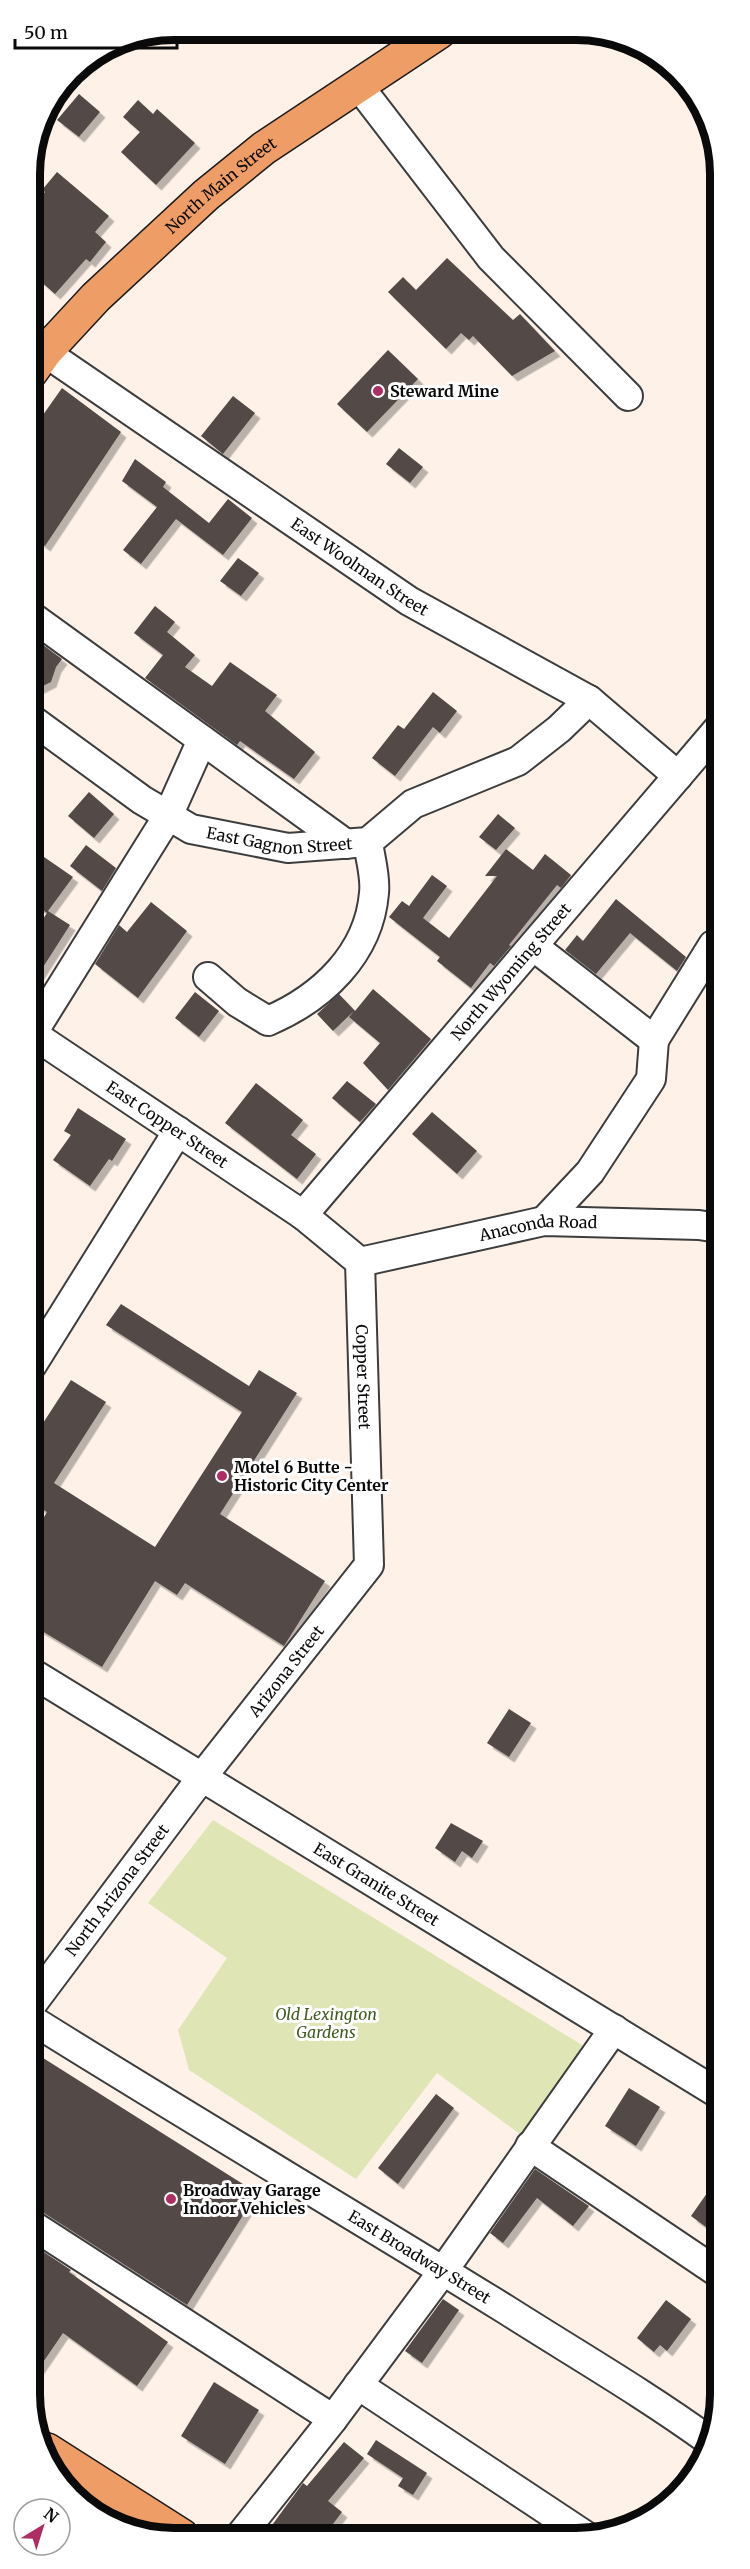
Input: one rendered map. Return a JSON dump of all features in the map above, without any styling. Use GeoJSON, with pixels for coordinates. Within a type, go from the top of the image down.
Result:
{"type":"FeatureCollection","features":[{"type":"Feature","properties":{"kind":"main road","name":"North Main Street"},"geometry":{"type":"LineString","coordinates":[[41,350],[149,245],[264,148],[427,40]]}},
{"type":"Feature","properties":{"kind":"main road"},"geometry":{"type":"LineString","coordinates":[[54,2455],[169,2528]]}},
{"type":"Feature","properties":{"kind":"street"},"geometry":{"type":"LineString","coordinates":[[358,85],[490,258],[628,396]]}},
{"type":"Feature","properties":{"kind":"street","name":"East Woolman Street"},"geometry":{"type":"LineString","coordinates":[[41,360],[409,601],[589,700],[678,776]]}},
{"type":"Feature","properties":{"kind":"street"},"geometry":{"type":"LineString","coordinates":[[41,623],[202,740],[357,843],[374,892],[360,947],[328,985],[286,1013],[268,1021],[237,1002],[208,977]]}},
{"type":"Feature","properties":{"kind":"street","name":"East Gagnon Street"},"geometry":{"type":"LineString","coordinates":[[41,726],[142,800],[191,829],[288,848],[357,843],[413,804],[518,761],[559,729],[589,700]]}},
{"type":"Feature","properties":{"kind":"street","name":"North Wyoming Street"},"geometry":{"type":"LineString","coordinates":[[303,1215],[710,739]]}},
{"type":"Feature","properties":{"kind":"street"},"geometry":{"type":"LineString","coordinates":[[41,1020],[168,816],[202,740]]}},
{"type":"Feature","properties":{"kind":"street"},"geometry":{"type":"LineString","coordinates":[[533,945],[654,1040]]}},
{"type":"Feature","properties":{"kind":"street"},"geometry":{"type":"LineString","coordinates":[[544,1221],[590,1172],[645,1089],[651,1079],[654,1040],[710,950]]}},
{"type":"Feature","properties":{"kind":"street","name":"East Copper Street"},"geometry":{"type":"LineString","coordinates":[[41,1040],[303,1215]]}},
{"type":"Feature","properties":{"kind":"street"},"geometry":{"type":"LineString","coordinates":[[40,1351],[178,1131]]}},
{"type":"Feature","properties":{"kind":"street"},"geometry":{"type":"LineString","coordinates":[[303,1215],[360,1262]]}},
{"type":"Feature","properties":{"kind":"street","name":"Anaconda Road"},"geometry":{"type":"LineString","coordinates":[[360,1262],[544,1221],[699,1224],[710,1226]]}},
{"type":"Feature","properties":{"kind":"street","name":"Copper Street"},"geometry":{"type":"LineString","coordinates":[[360,1262],[369,1565]]}},
{"type":"Feature","properties":{"kind":"street","name":"Arizona Street"},"geometry":{"type":"LineString","coordinates":[[202,1777],[369,1565]]}},
{"type":"Feature","properties":{"kind":"street","name":"East Granite Street"},"geometry":{"type":"LineString","coordinates":[[40,1678],[709,2088]]}},
{"type":"Feature","properties":{"kind":"street","name":"North Arizona Street"},"geometry":{"type":"LineString","coordinates":[[40,1993],[202,1777]]}},
{"type":"Feature","properties":{"kind":"street","name":"East Broadway Street"},"geometry":{"type":"LineString","coordinates":[[40,2025],[130,2083],[443,2271],[671,2413],[703,2436]]}},
{"type":"Feature","properties":{"kind":"street"},"geometry":{"type":"LineString","coordinates":[[246,2528],[333,2419],[443,2271],[614,2029]]}},
{"type":"Feature","properties":{"kind":"street"},"geometry":{"type":"LineString","coordinates":[[530,2146],[709,2267]]}},
{"type":"Feature","properties":{"kind":"street"},"geometry":{"type":"LineString","coordinates":[[40,2230],[333,2419]]}},
{"type":"Feature","properties":{"kind":"street"},"geometry":{"type":"LineString","coordinates":[[358,2385],[573,2528]]}},
{"type":"Feature","properties":{"kind":"green space","name":"Old Lexington Gardens"},"geometry":{"type":"Polygon","coordinates":[[[213,1820],[587,2048],[524,2137],[437,2073],[356,2179],[189,2070],[178,2030],[227,1958],[148,1903],[213,1820]]]}},
{"type":"Feature","properties":{"kind":"building"},"geometry":{"type":"Polygon","coordinates":[[[79,94],[100,112],[79,137],[57,120],[79,94]]]}},
{"type":"Feature","properties":{"kind":"building"},"geometry":{"type":"Polygon","coordinates":[[[138,100],[153,114],[157,109],[195,143],[156,185],[121,152],[140,132],[123,117],[138,100]]]}},
{"type":"Feature","properties":{"kind":"building"},"geometry":{"type":"Polygon","coordinates":[[[57,172],[109,216],[95,232],[106,242],[90,262],[86,259],[55,294],[41,282],[41,196],[45,192],[42,190],[57,172]]]}},
{"type":"Feature","properties":{"kind":"building"},"geometry":{"type":"Polygon","coordinates":[[[447,258],[513,320],[520,314],[555,351],[512,376],[473,336],[469,340],[461,333],[446,349],[388,292],[403,277],[416,290],[447,258]]]}},
{"type":"Feature","properties":{"kind":"building","name":"Steward Mine"},"geometry":{"type":"Polygon","coordinates":[[[388,350],[418,379],[367,432],[337,404],[388,350]]]}},
{"type":"Feature","properties":{"kind":"building"},"geometry":{"type":"Polygon","coordinates":[[[62,388],[121,432],[45,546],[41,543],[41,418],[62,388]]]}},
{"type":"Feature","properties":{"kind":"building"},"geometry":{"type":"Polygon","coordinates":[[[233,396],[255,413],[223,454],[201,436],[233,396]]]}},
{"type":"Feature","properties":{"kind":"building"},"geometry":{"type":"Polygon","coordinates":[[[399,448],[423,467],[410,483],[386,464],[399,448]]]}},
{"type":"Feature","properties":{"kind":"building"},"geometry":{"type":"Polygon","coordinates":[[[135,459],[166,482],[163,487],[209,523],[228,499],[252,518],[223,555],[176,519],[141,564],[123,550],[157,507],[122,481],[135,459]]]}},
{"type":"Feature","properties":{"kind":"building"},"geometry":{"type":"Polygon","coordinates":[[[238,558],[259,573],[241,596],[220,581],[238,558]]]}},
{"type":"Feature","properties":{"kind":"building"},"geometry":{"type":"Polygon","coordinates":[[[155,606],[175,622],[167,632],[195,655],[185,667],[212,686],[230,662],[277,695],[265,711],[315,752],[294,779],[240,741],[237,745],[145,678],[163,655],[134,633],[155,606]]]}},
{"type":"Feature","properties":{"kind":"building"},"geometry":{"type":"Polygon","coordinates":[[[41,643],[62,659],[56,667],[51,682],[41,687],[41,643]]]}},
{"type":"Feature","properties":{"kind":"building"},"geometry":{"type":"Polygon","coordinates":[[[433,692],[457,711],[440,733],[433,727],[395,776],[372,758],[398,725],[404,729],[433,692]]]}},
{"type":"Feature","properties":{"kind":"building"},"geometry":{"type":"Polygon","coordinates":[[[89,792],[114,814],[94,838],[68,816],[89,792]]]}},
{"type":"Feature","properties":{"kind":"building"},"geometry":{"type":"Polygon","coordinates":[[[498,814],[515,828],[496,850],[479,837],[498,814]]]}},
{"type":"Feature","properties":{"kind":"building"},"geometry":{"type":"Polygon","coordinates":[[[86,845],[116,868],[102,891],[70,866],[86,845]]]}},
{"type":"Feature","properties":{"kind":"building"},"geometry":{"type":"Polygon","coordinates":[[[506,849],[533,870],[545,854],[571,875],[561,888],[557,885],[509,945],[511,946],[494,966],[490,963],[471,988],[437,961],[440,957],[389,917],[402,901],[409,906],[432,875],[447,886],[423,918],[449,938],[497,876],[485,876],[506,849]]]}},
{"type":"Feature","properties":{"kind":"building"},"geometry":{"type":"Polygon","coordinates":[[[41,855],[73,877],[48,911],[70,925],[41,971],[41,923],[47,913],[41,909],[41,855]]]}},
{"type":"Feature","properties":{"kind":"building"},"geometry":{"type":"Polygon","coordinates":[[[616,899],[686,957],[677,971],[630,933],[596,974],[565,950],[577,935],[583,941],[616,899]]]}},
{"type":"Feature","properties":{"kind":"building"},"geometry":{"type":"Polygon","coordinates":[[[151,902],[187,931],[138,998],[95,964],[119,925],[127,932],[151,902]]]}},
{"type":"Feature","properties":{"kind":"building"},"geometry":{"type":"Polygon","coordinates":[[[373,989],[431,1039],[388,1090],[363,1063],[380,1043],[349,1017],[354,1011],[333,1031],[317,1014],[339,994],[355,1011],[373,989]]]}},
{"type":"Feature","properties":{"kind":"building"},"geometry":{"type":"Polygon","coordinates":[[[195,992],[219,1011],[199,1037],[175,1018],[195,992]]]}},
{"type":"Feature","properties":{"kind":"building"},"geometry":{"type":"Polygon","coordinates":[[[347,1081],[376,1104],[360,1122],[332,1098],[347,1081]]]}},
{"type":"Feature","properties":{"kind":"building"},"geometry":{"type":"Polygon","coordinates":[[[256,1083],[303,1120],[291,1135],[316,1154],[297,1179],[225,1123],[256,1083]]]}},
{"type":"Feature","properties":{"kind":"building"},"geometry":{"type":"Polygon","coordinates":[[[78,1108],[126,1139],[112,1161],[109,1159],[90,1186],[53,1160],[71,1135],[64,1131],[78,1108]]]}},
{"type":"Feature","properties":{"kind":"building"},"geometry":{"type":"Polygon","coordinates":[[[432,1112],[477,1151],[457,1174],[412,1134],[432,1112]]]}},
{"type":"Feature","properties":{"kind":"building","name":"Motel 6 Butte - Historic City Center"},"geometry":{"type":"Polygon","coordinates":[[[121,1304],[249,1386],[259,1370],[297,1393],[220,1514],[325,1581],[284,1646],[185,1583],[177,1595],[155,1581],[102,1667],[40,1630],[40,1523],[47,1512],[40,1508],[40,1427],[71,1380],[106,1402],[54,1483],[155,1547],[242,1412],[106,1325],[121,1304]]]}},
{"type":"Feature","properties":{"kind":"building"},"geometry":{"type":"Polygon","coordinates":[[[509,1709],[531,1723],[509,1757],[487,1743],[509,1709]]]}},
{"type":"Feature","properties":{"kind":"building"},"geometry":{"type":"Polygon","coordinates":[[[451,1823],[483,1841],[472,1858],[462,1851],[455,1862],[435,1848],[451,1823]]]}},
{"type":"Feature","properties":{"kind":"building"},"geometry":{"type":"Polygon","coordinates":[[[40,2056],[257,2193],[187,2305],[41,2211],[40,2056]]]}},
{"type":"Feature","properties":{"kind":"building"},"geometry":{"type":"Polygon","coordinates":[[[629,2088],[660,2107],[636,2146],[605,2126],[629,2088]]]}},
{"type":"Feature","properties":{"kind":"building"},"geometry":{"type":"Polygon","coordinates":[[[436,2094],[454,2108],[398,2184],[378,2168],[436,2094]]]}},
{"type":"Feature","properties":{"kind":"building"},"geometry":{"type":"Polygon","coordinates":[[[535,2169],[589,2206],[573,2226],[537,2198],[503,2243],[490,2233],[535,2169]]]}},
{"type":"Feature","properties":{"kind":"building"},"geometry":{"type":"Polygon","coordinates":[[[709,2190],[709,2223],[706,2227],[691,2216],[709,2190]]]}},
{"type":"Feature","properties":{"kind":"building"},"geometry":{"type":"Polygon","coordinates":[[[40,2250],[168,2342],[137,2386],[63,2333],[40,2367],[40,2250]]]}},
{"type":"Feature","properties":{"kind":"building"},"geometry":{"type":"Polygon","coordinates":[[[443,2299],[459,2310],[422,2363],[405,2351],[443,2299]]]}},
{"type":"Feature","properties":{"kind":"building"},"geometry":{"type":"Polygon","coordinates":[[[666,2300],[691,2319],[667,2351],[660,2345],[654,2352],[637,2338],[666,2300]]]}},
{"type":"Feature","properties":{"kind":"building"},"geometry":{"type":"Polygon","coordinates":[[[214,2382],[259,2410],[225,2464],[181,2436],[214,2382]]]}},
{"type":"Feature","properties":{"kind":"building"},"geometry":{"type":"Polygon","coordinates":[[[376,2440],[427,2473],[413,2495],[398,2486],[403,2478],[367,2454],[376,2440]]]}},
{"type":"Feature","properties":{"kind":"building"},"geometry":{"type":"Polygon","coordinates":[[[344,2442],[364,2458],[328,2501],[342,2512],[330,2528],[270,2528],[303,2483],[307,2486],[344,2442]]]}},
{"type":"Feature","properties":{"kind":"place","name":"Steward Mine"},"geometry":{"type":"Point","coordinates":[378,391]}},
{"type":"Feature","properties":{"kind":"place","name":"Motel 6 Butte - Historic City Center"},"geometry":{"type":"Point","coordinates":[222,1476]}},
{"type":"Feature","properties":{"kind":"place","name":"Broadway Garage Indoor Vehicles"},"geometry":{"type":"Point","coordinates":[171,2199]}}]}
